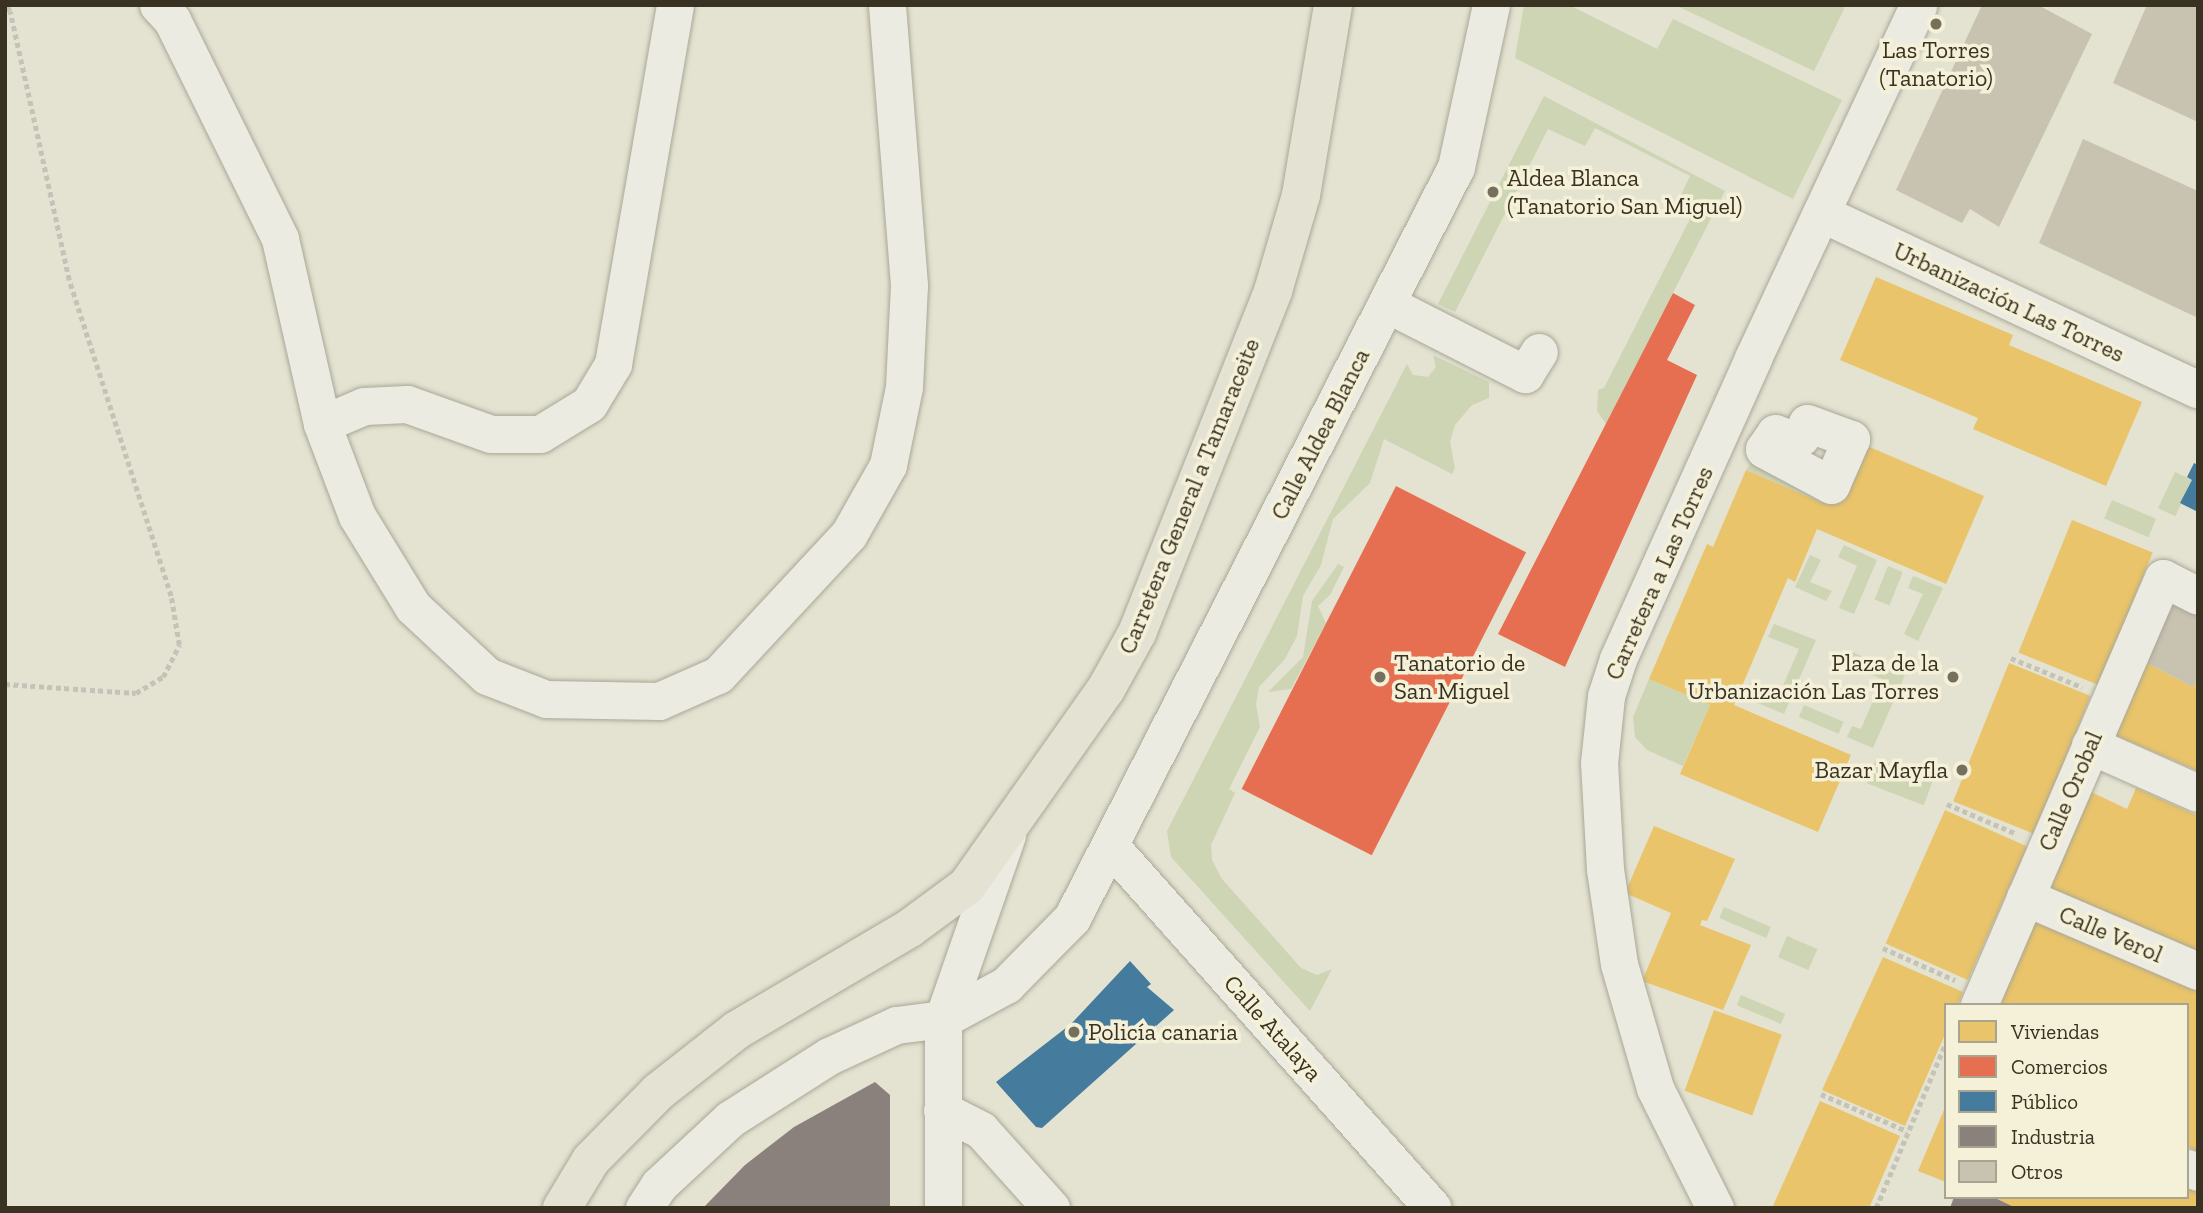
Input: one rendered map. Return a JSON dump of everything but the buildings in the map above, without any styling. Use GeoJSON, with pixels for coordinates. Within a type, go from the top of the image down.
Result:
{"type":"FeatureCollection","features":[{"type":"Feature","properties":{"kind":"main road","name":"Carretera General a Tamaraceite"},"geometry":{"type":"LineString","coordinates":[[562,1208],[591,1160],[657,1092],[737,1030],[944,906],[967,886],[1106,689],[1137,634],[1273,291],[1301,195],[1333,5]]}},
{"type":"Feature","properties":{"kind":"street"},"geometry":{"type":"LineString","coordinates":[[158,5],[172,20],[280,239],[322,424],[357,516],[413,607],[487,676],[546,699],[659,701],[718,675],[849,534],[888,465],[904,387],[909,285],[887,5]]}},
{"type":"Feature","properties":{"kind":"street"},"geometry":{"type":"LineString","coordinates":[[322,424],[364,406],[407,404],[491,434],[540,434],[589,404],[613,364],[675,5]]}},
{"type":"Feature","properties":{"kind":"street","name":"Calle Aldea Blanca"},"geometry":{"type":"LineString","coordinates":[[943,1019],[1006,985],[1063,928],[1112,848],[1456,167],[1491,5]]}},
{"type":"Feature","properties":{"kind":"street","name":"Carretera a Las Torres"},"geometry":{"type":"LineString","coordinates":[[1715,1208],[1655,1088],[1619,964],[1605,869],[1598,763],[1606,696],[1618,659],[1918,5]]}},
{"type":"Feature","properties":{"kind":"street","name":"Urbanización Las Torres"},"geometry":{"type":"LineString","coordinates":[[1821,213],[2198,390]]}},
{"type":"Feature","properties":{"kind":"street"},"geometry":{"type":"LineString","coordinates":[[1387,304],[1525,374],[1539,352]]}},
{"type":"Feature","properties":{"kind":"street","name":"Calle Orobal"},"geometry":{"type":"LineString","coordinates":[[1968,993],[2025,897],[2163,578],[2198,596]]}},
{"type":"Feature","properties":{"kind":"street"},"geometry":{"type":"LineString","coordinates":[[2090,745],[2198,793]]}},
{"type":"Feature","properties":{"kind":"street"},"geometry":{"type":"LineString","coordinates":[[943,1208],[943,1019],[1009,829]]}},
{"type":"Feature","properties":{"kind":"street","name":"Calle Atalaya"},"geometry":{"type":"LineString","coordinates":[[1112,848],[1230,998],[1433,1208]]}},
{"type":"Feature","properties":{"kind":"street","name":"Calle Verol"},"geometry":{"type":"LineString","coordinates":[[2025,897],[2198,971]]}},
{"type":"Feature","properties":{"kind":"street"},"geometry":{"type":"LineString","coordinates":[[644,1208],[659,1185],[730,1119],[829,1056],[896,1025],[943,1019]]}},
{"type":"Feature","properties":{"kind":"street"},"geometry":{"type":"LineString","coordinates":[[942,1110],[981,1130],[1051,1208]]}},
{"type":"Feature","properties":{"kind":"path"},"geometry":{"type":"LineString","coordinates":[[5,5],[10,11],[69,279],[171,596],[178,645],[163,677],[136,693],[5,684]]}},
{"type":"Feature","properties":{"kind":"path"},"geometry":{"type":"LineString","coordinates":[[2011,658],[2085,688]]}},
{"type":"Feature","properties":{"kind":"path"},"geometry":{"type":"LineString","coordinates":[[1947,804],[2021,836]]}},
{"type":"Feature","properties":{"kind":"path"},"geometry":{"type":"LineString","coordinates":[[1882,948],[1968,993]]}},
{"type":"Feature","properties":{"kind":"path"},"geometry":{"type":"LineString","coordinates":[[1876,1208],[1944,1047]]}},
{"type":"Feature","properties":{"kind":"path"},"geometry":{"type":"LineString","coordinates":[[1821,1094],[1907,1131]]}},
{"type":"Feature","properties":{"kind":"green space"},"geometry":{"type":"Polygon","coordinates":[[[1524,5],[1569,5],[1657,49],[1673,19],[1842,100],[1793,199],[1515,58],[1524,5]]]}},
{"type":"Feature","properties":{"kind":"green space"},"geometry":{"type":"Polygon","coordinates":[[[1675,5],[1846,5],[1814,71],[1675,5]]]}},
{"type":"Feature","properties":{"kind":"green space"},"geometry":{"type":"Polygon","coordinates":[[[1544,96],[1725,191],[1606,424],[1597,411],[1598,390],[1604,388],[1696,207],[1680,197],[1690,176],[1595,128],[1585,146],[1548,129],[1455,312],[1438,304],[1544,96]]]}},
{"type":"Feature","properties":{"kind":"green space"},"geometry":{"type":"Polygon","coordinates":[[[1433,355],[1489,382],[1489,398],[1472,405],[1455,425],[1450,442],[1455,468],[1452,474],[1384,439],[1370,483],[1333,519],[1321,565],[1303,596],[1297,636],[1285,659],[1259,687],[1256,704],[1260,727],[1229,789],[1235,793],[1211,845],[1212,860],[1222,879],[1301,968],[1317,975],[1332,969],[1310,1011],[1171,857],[1167,831],[1407,364],[1413,375],[1428,377],[1436,367],[1433,355]]]}},
{"type":"Feature","properties":{"kind":"green space"},"geometry":{"type":"Polygon","coordinates":[[[1754,458],[1831,485],[1823,503],[1746,470],[1754,458]]]}},
{"type":"Feature","properties":{"kind":"green space"},"geometry":{"type":"Polygon","coordinates":[[[2175,472],[2192,480],[2175,516],[2158,508],[2175,472]]]}},
{"type":"Feature","properties":{"kind":"green space"},"geometry":{"type":"Polygon","coordinates":[[[2112,500],[2156,519],[2148,537],[2104,518],[2112,500]]]}},
{"type":"Feature","properties":{"kind":"green space"},"geometry":{"type":"Polygon","coordinates":[[[1844,545],[1877,560],[1854,614],[1839,608],[1857,566],[1838,557],[1844,545]]]}},
{"type":"Feature","properties":{"kind":"green space"},"geometry":{"type":"Polygon","coordinates":[[[1810,555],[1821,560],[1810,582],[1832,591],[1826,601],[1795,587],[1810,555]]]}},
{"type":"Feature","properties":{"kind":"green space"},"geometry":{"type":"Polygon","coordinates":[[[1338,564],[1344,567],[1330,595],[1318,606],[1326,623],[1291,689],[1268,692],[1303,657],[1312,601],[1338,564]]]}},
{"type":"Feature","properties":{"kind":"green space"},"geometry":{"type":"Polygon","coordinates":[[[1888,566],[1903,572],[1889,605],[1875,599],[1888,566]]]}},
{"type":"Feature","properties":{"kind":"green space"},"geometry":{"type":"Polygon","coordinates":[[[1913,576],[1943,588],[1918,641],[1904,634],[1923,594],[1908,588],[1913,576]]]}},
{"type":"Feature","properties":{"kind":"green space"},"geometry":{"type":"Polygon","coordinates":[[[1774,624],[1816,640],[1784,714],[1743,697],[1750,683],[1779,695],[1799,649],[1768,637],[1774,624]]]}},
{"type":"Feature","properties":{"kind":"green space"},"geometry":{"type":"Polygon","coordinates":[[[1850,651],[1905,675],[1873,748],[1847,737],[1852,726],[1861,729],[1882,679],[1845,664],[1850,651]]]}},
{"type":"Feature","properties":{"kind":"green space"},"geometry":{"type":"Polygon","coordinates":[[[1649,679],[1710,705],[1683,766],[1647,750],[1635,737],[1633,717],[1649,679]]]}},
{"type":"Feature","properties":{"kind":"green space"},"geometry":{"type":"Polygon","coordinates":[[[1804,705],[1844,722],[1839,734],[1799,717],[1804,705]]]}},
{"type":"Feature","properties":{"kind":"green space"},"geometry":{"type":"Polygon","coordinates":[[[1876,759],[1933,781],[1924,805],[1867,783],[1876,759]]]}},
{"type":"Feature","properties":{"kind":"green space"},"geometry":{"type":"Polygon","coordinates":[[[1724,907],[1771,927],[1766,938],[1719,918],[1724,907]]]}},
{"type":"Feature","properties":{"kind":"green space"},"geometry":{"type":"Polygon","coordinates":[[[1787,936],[1817,949],[1808,970],[1778,957],[1787,936]]]}},
{"type":"Feature","properties":{"kind":"green space"},"geometry":{"type":"Polygon","coordinates":[[[1741,995],[1785,1014],[1781,1024],[1737,1005],[1741,995]]]}},
{"type":"Feature","properties":{"kind":"place","name":"Las Torres (Tanatorio)"},"geometry":{"type":"Point","coordinates":[1936,24]}},
{"type":"Feature","properties":{"kind":"place","name":"Aldea Blanca (Tanatorio San Miguel)"},"geometry":{"type":"Point","coordinates":[1493,192]}},
{"type":"Feature","properties":{"kind":"place","name":"Tanatorio de San Miguel"},"geometry":{"type":"Point","coordinates":[1380,677]}},
{"type":"Feature","properties":{"kind":"place","name":"Plaza de la Urbanización Las Torres"},"geometry":{"type":"Point","coordinates":[1953,677]}},
{"type":"Feature","properties":{"kind":"place","name":"Bazar Mayfla"},"geometry":{"type":"Point","coordinates":[1962,770]}},
{"type":"Feature","properties":{"kind":"place","name":"Policía canaria"},"geometry":{"type":"Point","coordinates":[1074,1032]}}]}
